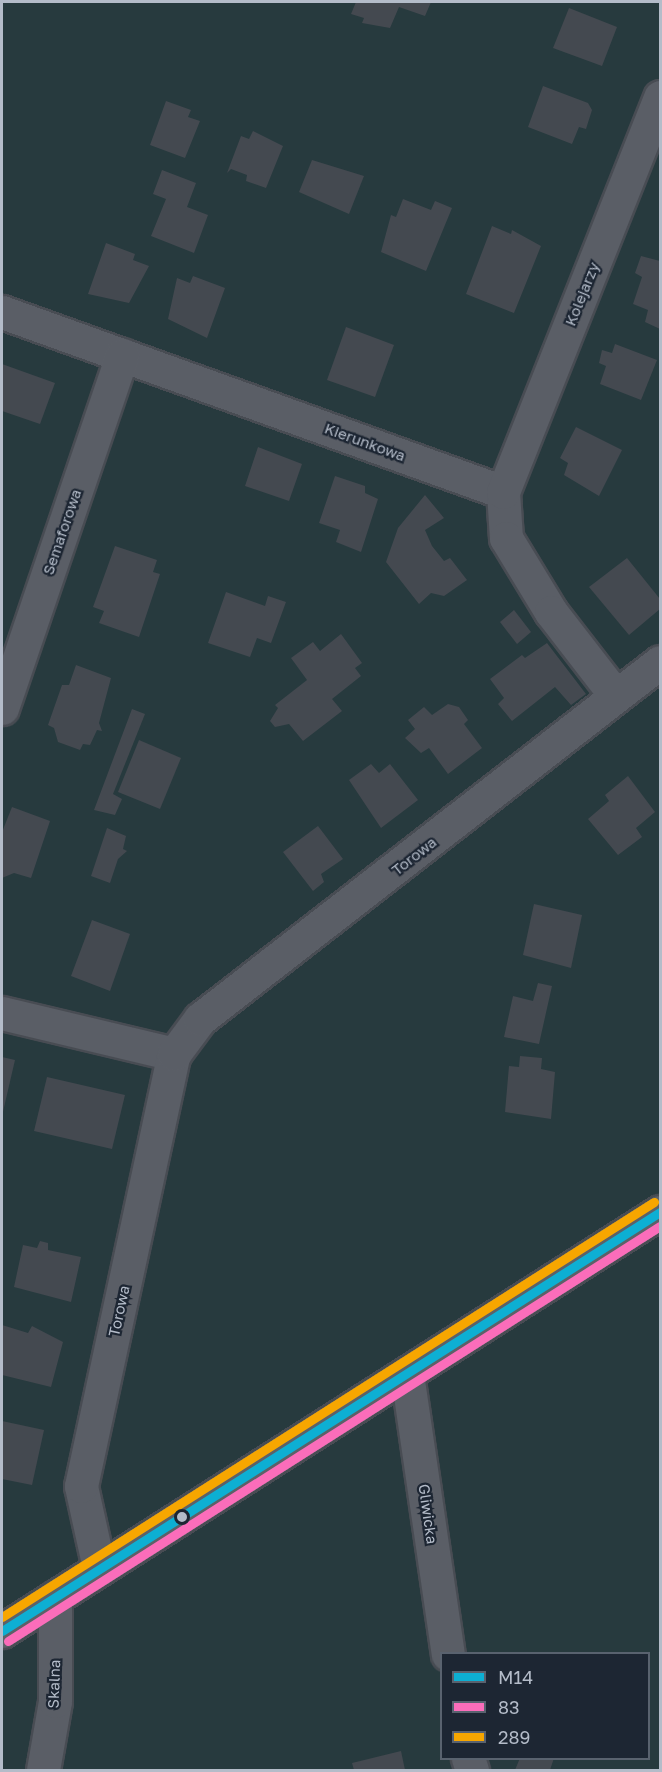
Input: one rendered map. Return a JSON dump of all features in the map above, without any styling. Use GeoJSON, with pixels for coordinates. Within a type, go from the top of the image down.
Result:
{"type":"FeatureCollection","features":[{"type":"Feature","properties":{"kind":"main road"},"geometry":{"type":"LineString","coordinates":[[2,1631],[660,1212]]}},
{"type":"Feature","properties":{"kind":"street","name":"Kolejarzy"},"geometry":{"type":"LineString","coordinates":[[503,492],[660,97]]}},
{"type":"Feature","properties":{"kind":"street","name":"Kierunkowa"},"geometry":{"type":"LineString","coordinates":[[2,312],[503,492]]}},
{"type":"Feature","properties":{"kind":"street","name":"Semaforowa"},"geometry":{"type":"LineString","coordinates":[[2,708],[122,355]]}},
{"type":"Feature","properties":{"kind":"street"},"geometry":{"type":"LineString","coordinates":[[503,492],[506,538],[551,612],[616,696]]}},
{"type":"Feature","properties":{"kind":"street","name":"Torowa"},"geometry":{"type":"LineString","coordinates":[[99,1568],[81,1486],[174,1054],[201,1018],[660,662]]}},
{"type":"Feature","properties":{"kind":"street"},"geometry":{"type":"LineString","coordinates":[[2,1012],[174,1054]]}},
{"type":"Feature","properties":{"kind":"street","name":"Gliwicka"},"geometry":{"type":"LineString","coordinates":[[407,1374],[448,1652]]}},
{"type":"Feature","properties":{"kind":"street","name":"Skalna"},"geometry":{"type":"LineString","coordinates":[[42,1770],[55,1701],[55,1597]]}},
{"type":"Feature","properties":{"kind":"green space"},"geometry":{"type":"Polygon","coordinates":[[[2,2],[660,2],[660,1770],[2,1770],[2,2]]]}},
{"type":"Feature","properties":{"kind":"building"},"geometry":{"type":"Polygon","coordinates":[[[356,2],[431,2],[425,16],[399,7],[390,28],[362,23],[364,18],[351,14],[356,2]]]}},
{"type":"Feature","properties":{"kind":"building"},"geometry":{"type":"Polygon","coordinates":[[[569,8],[617,27],[602,66],[553,48],[569,8]]]}},
{"type":"Feature","properties":{"kind":"building"},"geometry":{"type":"Polygon","coordinates":[[[543,86],[588,103],[592,110],[586,129],[579,127],[572,144],[528,127],[543,86]]]}},
{"type":"Feature","properties":{"kind":"building"},"geometry":{"type":"Polygon","coordinates":[[[166,101],[191,110],[188,117],[200,121],[185,158],[150,145],[166,101]]]}},
{"type":"Feature","properties":{"kind":"building"},"geometry":{"type":"Polygon","coordinates":[[[253,131],[283,146],[266,188],[246,181],[247,175],[231,169],[227,173],[241,136],[249,139],[253,131]]]}},
{"type":"Feature","properties":{"kind":"building"},"geometry":{"type":"Polygon","coordinates":[[[312,160],[364,176],[349,214],[299,192],[312,160]]]}},
{"type":"Feature","properties":{"kind":"building"},"geometry":{"type":"Polygon","coordinates":[[[162,170],[196,183],[187,207],[208,215],[194,253],[151,236],[166,199],[153,194],[162,170]]]}},
{"type":"Feature","properties":{"kind":"building"},"geometry":{"type":"Polygon","coordinates":[[[403,199],[431,210],[435,201],[452,208],[426,271],[381,252],[391,215],[396,217],[403,199]]]}},
{"type":"Feature","properties":{"kind":"building"},"geometry":{"type":"Polygon","coordinates":[[[492,226],[511,234],[512,230],[541,246],[514,313],[466,294],[492,226]]]}},
{"type":"Feature","properties":{"kind":"building"},"geometry":{"type":"Polygon","coordinates":[[[106,243],[135,254],[133,260],[149,266],[129,303],[88,294],[106,243]]]}},
{"type":"Feature","properties":{"kind":"building"},"geometry":{"type":"Polygon","coordinates":[[[641,256],[660,261],[660,329],[645,322],[648,310],[633,304],[642,277],[635,273],[641,256]]]}},
{"type":"Feature","properties":{"kind":"building"},"geometry":{"type":"Polygon","coordinates":[[[193,276],[225,288],[207,338],[168,319],[177,278],[190,283],[193,276]]]}},
{"type":"Feature","properties":{"kind":"building"},"geometry":{"type":"Polygon","coordinates":[[[346,327],[394,345],[375,397],[327,380],[346,327]]]}},
{"type":"Feature","properties":{"kind":"building"},"geometry":{"type":"Polygon","coordinates":[[[615,344],[657,360],[641,400],[600,384],[606,366],[599,363],[602,350],[612,353],[615,344]]]}},
{"type":"Feature","properties":{"kind":"building"},"geometry":{"type":"Polygon","coordinates":[[[2,364],[55,383],[40,424],[2,411],[2,364]]]}},
{"type":"Feature","properties":{"kind":"building"},"geometry":{"type":"Polygon","coordinates":[[[576,427],[622,450],[599,496],[564,475],[568,463],[560,458],[576,427]]]}},
{"type":"Feature","properties":{"kind":"building"},"geometry":{"type":"Polygon","coordinates":[[[258,447],[302,464],[289,501],[245,486],[258,447]]]}},
{"type":"Feature","properties":{"kind":"building"},"geometry":{"type":"Polygon","coordinates":[[[335,476],[365,486],[365,493],[378,499],[361,552],[336,542],[340,530],[319,523],[335,476]]]}},
{"type":"Feature","properties":{"kind":"building"},"geometry":{"type":"Polygon","coordinates":[[[425,495],[444,518],[425,530],[432,546],[444,561],[450,558],[467,580],[444,596],[431,593],[419,604],[386,562],[398,528],[425,495]]]}},
{"type":"Feature","properties":{"kind":"building"},"geometry":{"type":"Polygon","coordinates":[[[115,546],[157,560],[153,572],[160,574],[139,637],[99,623],[104,611],[93,607],[115,546]]]}},
{"type":"Feature","properties":{"kind":"building"},"geometry":{"type":"Polygon","coordinates":[[[627,558],[660,599],[660,609],[629,635],[589,587],[627,558]]]}},
{"type":"Feature","properties":{"kind":"building"},"geometry":{"type":"Polygon","coordinates":[[[226,592],[265,606],[268,596],[286,602],[271,643],[257,638],[250,657],[208,643],[226,592]]]}},
{"type":"Feature","properties":{"kind":"building"},"geometry":{"type":"Polygon","coordinates":[[[514,610],[531,632],[517,644],[500,622],[514,610]]]}},
{"type":"Feature","properties":{"kind":"building"},"geometry":{"type":"Polygon","coordinates":[[[341,634],[362,663],[355,668],[361,676],[332,699],[342,711],[303,741],[289,724],[275,727],[270,721],[278,708],[275,705],[307,680],[291,658],[313,642],[320,651],[341,634]]]}},
{"type":"Feature","properties":{"kind":"building"},"geometry":{"type":"Polygon","coordinates":[[[547,643],[586,694],[571,705],[555,687],[512,721],[498,704],[504,698],[490,679],[522,655],[525,658],[547,643]]]}},
{"type":"Feature","properties":{"kind":"building"},"geometry":{"type":"Polygon","coordinates":[[[76,665],[111,678],[99,723],[102,731],[97,730],[90,745],[83,744],[80,750],[58,742],[54,728],[48,725],[62,685],[69,685],[76,665]]]}},
{"type":"Feature","properties":{"kind":"building"},"geometry":{"type":"Polygon","coordinates":[[[448,704],[459,707],[468,720],[464,724],[482,748],[448,774],[429,748],[421,753],[405,738],[415,729],[408,720],[424,707],[432,715],[448,704]]]}},
{"type":"Feature","properties":{"kind":"building"},"geometry":{"type":"Polygon","coordinates":[[[132,709],[145,714],[113,794],[122,799],[115,815],[94,810],[132,709]]]}},
{"type":"Feature","properties":{"kind":"building"},"geometry":{"type":"Polygon","coordinates":[[[139,740],[181,758],[160,809],[118,792],[139,740]]]}},
{"type":"Feature","properties":{"kind":"building"},"geometry":{"type":"Polygon","coordinates":[[[371,764],[379,773],[390,764],[418,800],[381,828],[349,780],[371,764]]]}},
{"type":"Feature","properties":{"kind":"building"},"geometry":{"type":"Polygon","coordinates":[[[628,776],[655,812],[636,828],[642,837],[618,855],[588,819],[609,801],[605,795],[628,776]]]}},
{"type":"Feature","properties":{"kind":"building"},"geometry":{"type":"Polygon","coordinates":[[[12,807],[50,821],[31,878],[14,873],[2,878],[2,832],[12,807]]]}},
{"type":"Feature","properties":{"kind":"building"},"geometry":{"type":"Polygon","coordinates":[[[318,826],[343,859],[321,874],[324,882],[313,891],[283,852],[318,826]]]}},
{"type":"Feature","properties":{"kind":"building"},"geometry":{"type":"Polygon","coordinates":[[[107,828],[126,836],[123,849],[127,851],[118,859],[110,883],[91,876],[107,828]]]}},
{"type":"Feature","properties":{"kind":"building"},"geometry":{"type":"Polygon","coordinates":[[[534,904],[582,915],[571,968],[523,955],[534,904]]]}},
{"type":"Feature","properties":{"kind":"building"},"geometry":{"type":"Polygon","coordinates":[[[92,920],[130,934],[110,991],[71,976],[92,920]]]}},
{"type":"Feature","properties":{"kind":"building"},"geometry":{"type":"Polygon","coordinates":[[[538,983],[552,986],[539,1044],[504,1037],[513,996],[533,1001],[538,983]]]}},
{"type":"Feature","properties":{"kind":"building"},"geometry":{"type":"Polygon","coordinates":[[[520,1056],[542,1058],[541,1069],[555,1072],[551,1119],[505,1112],[509,1066],[519,1067],[520,1056]]]}},
{"type":"Feature","properties":{"kind":"building"},"geometry":{"type":"Polygon","coordinates":[[[2,1057],[15,1060],[2,1116],[2,1057]]]}},
{"type":"Feature","properties":{"kind":"building"},"geometry":{"type":"Polygon","coordinates":[[[47,1077],[125,1095],[112,1149],[34,1131],[47,1077]]]}},
{"type":"Feature","properties":{"kind":"building"},"geometry":{"type":"Polygon","coordinates":[[[40,1241],[48,1243],[48,1250],[81,1257],[71,1302],[14,1287],[23,1245],[37,1248],[40,1241]]]}},
{"type":"Feature","properties":{"kind":"building"},"geometry":{"type":"Polygon","coordinates":[[[2,1325],[28,1333],[32,1326],[63,1342],[51,1387],[2,1375],[2,1325]]]}},
{"type":"Feature","properties":{"kind":"building"},"geometry":{"type":"Polygon","coordinates":[[[2,1421],[44,1430],[32,1485],[2,1479],[2,1421]]]}},
{"type":"Feature","properties":{"kind":"building"},"geometry":{"type":"Polygon","coordinates":[[[401,1751],[405,1770],[354,1770],[352,1763],[401,1751]]]}},
{"type":"Feature","properties":{"kind":"building"},"geometry":{"type":"Polygon","coordinates":[[[519,1760],[553,1760],[550,1770],[515,1770],[519,1760]]]}},
{"type":"Feature","properties":{"kind":"transit line","name":"289"},"geometry":{"type":"LineString","coordinates":[[2,1617],[654,1202]]}},
{"type":"Feature","properties":{"kind":"transit line","name":"M14"},"geometry":{"type":"LineString","coordinates":[[2,1631],[660,1212]]}},
{"type":"Feature","properties":{"kind":"transit line","name":"83"},"geometry":{"type":"LineString","coordinates":[[8,1641],[660,1226]]}}]}
